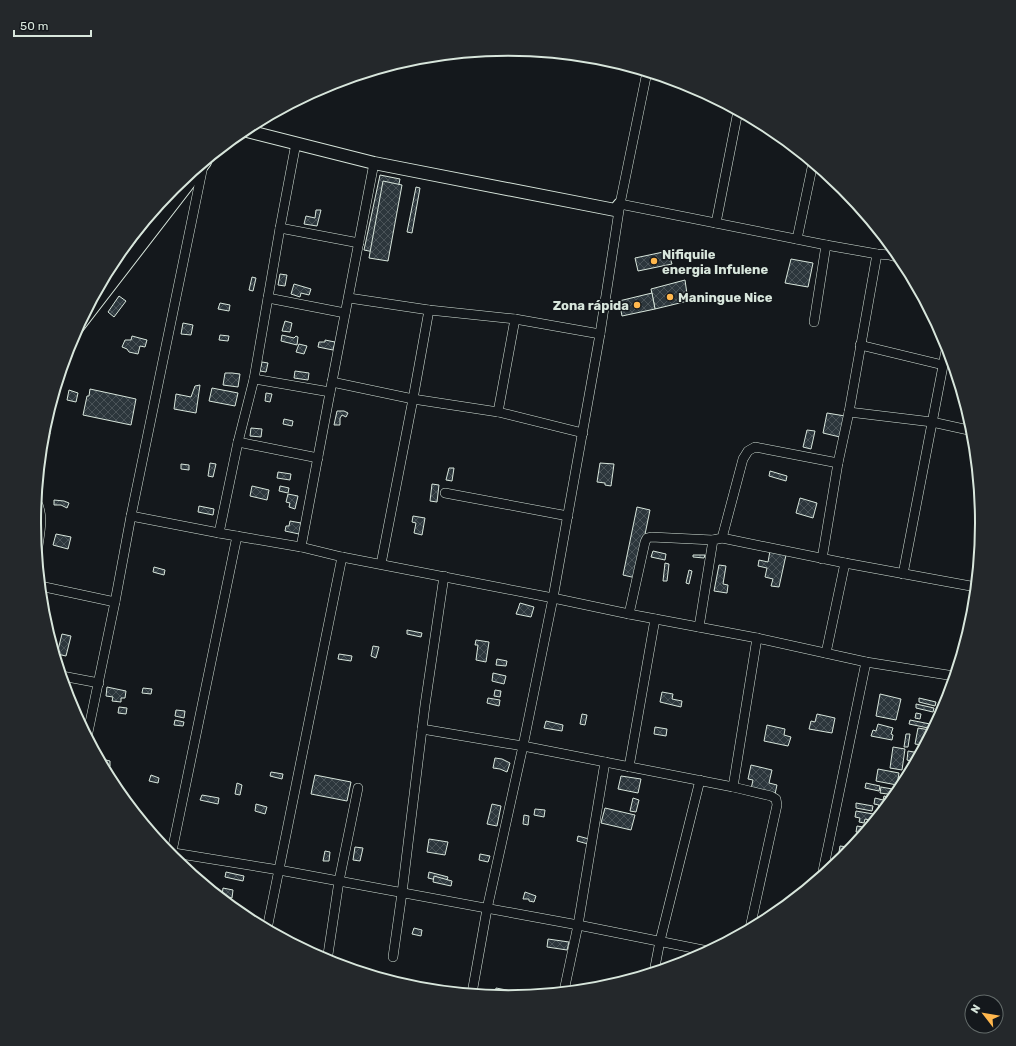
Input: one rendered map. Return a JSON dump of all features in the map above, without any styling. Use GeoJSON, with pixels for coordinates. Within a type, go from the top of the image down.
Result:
{"type":"FeatureCollection","features":[{"type":"Feature","properties":{"kind":"street"},"geometry":{"type":"LineString","coordinates":[[473,989],[487,908],[553,598],[600,334],[620,204],[646,77]]}},
{"type":"Feature","properties":{"kind":"street"},"geometry":{"type":"LineString","coordinates":[[716,224],[737,116]]}},
{"type":"Feature","properties":{"kind":"street"},"geometry":{"type":"LineString","coordinates":[[253,132],[374,164],[615,210],[620,204]]}},
{"type":"Feature","properties":{"kind":"street"},"geometry":{"type":"LineString","coordinates":[[219,533],[238,442],[254,378],[296,143]]}},
{"type":"Feature","properties":{"kind":"street"},"geometry":{"type":"LineString","coordinates":[[301,547],[374,164]]}},
{"type":"Feature","properties":{"kind":"street"},"geometry":{"type":"LineString","coordinates":[[798,239],[812,169]]}},
{"type":"Feature","properties":{"kind":"street"},"geometry":{"type":"LineString","coordinates":[[89,729],[116,602],[131,516],[203,170]]}},
{"type":"Feature","properties":{"kind":"street"},"geometry":{"type":"LineString","coordinates":[[96,303],[189,183]]}},
{"type":"Feature","properties":{"kind":"street"},"geometry":{"type":"LineString","coordinates":[[620,204],[716,224],[877,254],[887,251]]}},
{"type":"Feature","properties":{"kind":"street"},"geometry":{"type":"LineString","coordinates":[[280,228],[359,243]]}},
{"type":"Feature","properties":{"kind":"street"},"geometry":{"type":"LineString","coordinates":[[814,322],[826,244]]}},
{"type":"Feature","properties":{"kind":"street"},"geometry":{"type":"LineString","coordinates":[[822,559],[838,463],[849,412],[877,254]]}},
{"type":"Feature","properties":{"kind":"street"},"geometry":{"type":"LineString","coordinates":[[268,298],[345,313]]}},
{"type":"Feature","properties":{"kind":"street"},"geometry":{"type":"LineString","coordinates":[[348,298],[429,310],[515,319],[600,334]]}},
{"type":"Feature","properties":{"kind":"street"},"geometry":{"type":"LineString","coordinates":[[381,564],[429,310]]}},
{"type":"Feature","properties":{"kind":"street"},"geometry":{"type":"LineString","coordinates":[[498,412],[515,319]]}},
{"type":"Feature","properties":{"kind":"street"},"geometry":{"type":"LineString","coordinates":[[860,345],[943,365]]}},
{"type":"Feature","properties":{"kind":"street"},"geometry":{"type":"LineString","coordinates":[[903,574],[944,358]]}},
{"type":"Feature","properties":{"kind":"street"},"geometry":{"type":"LineString","coordinates":[[254,378],[330,392]]}},
{"type":"Feature","properties":{"kind":"street"},"geometry":{"type":"LineString","coordinates":[[332,382],[413,399],[498,412],[583,432]]}},
{"type":"Feature","properties":{"kind":"street"},"geometry":{"type":"LineString","coordinates":[[849,412],[932,422],[965,429]]}},
{"type":"Feature","properties":{"kind":"street"},"geometry":{"type":"LineString","coordinates":[[238,442],[318,458]]}},
{"type":"Feature","properties":{"kind":"street"},"geometry":{"type":"LineString","coordinates":[[699,627],[718,539],[743,459],[748,451],[755,447],[838,463]]}},
{"type":"Feature","properties":{"kind":"street"},"geometry":{"type":"LineString","coordinates":[[445,492],[568,516]]}},
{"type":"Feature","properties":{"kind":"street"},"geometry":{"type":"LineString","coordinates":[[131,516],[301,547],[342,557],[757,638],[866,662],[949,675]]}},
{"type":"Feature","properties":{"kind":"street"},"geometry":{"type":"LineString","coordinates":[[171,846],[237,536]]}},
{"type":"Feature","properties":{"kind":"street"},"geometry":{"type":"LineString","coordinates":[[629,614],[644,542],[647,538],[651,537],[718,539],[971,587]]}},
{"type":"Feature","properties":{"kind":"street"},"geometry":{"type":"LineString","coordinates":[[268,923],[342,557]]}},
{"type":"Feature","properties":{"kind":"street"},"geometry":{"type":"LineString","coordinates":[[826,653],[845,564]]}},
{"type":"Feature","properties":{"kind":"street"},"geometry":{"type":"LineString","coordinates":[[393,957],[425,705],[444,576]]}},
{"type":"Feature","properties":{"kind":"street"},"geometry":{"type":"LineString","coordinates":[[46,587],[116,602]]}},
{"type":"Feature","properties":{"kind":"street"},"geometry":{"type":"LineString","coordinates":[[629,767],[655,619]]}},
{"type":"Feature","properties":{"kind":"street"},"geometry":{"type":"LineString","coordinates":[[733,787],[757,638]]}},
{"type":"Feature","properties":{"kind":"street"},"geometry":{"type":"LineString","coordinates":[[824,866],[866,662]]}},
{"type":"Feature","properties":{"kind":"street"},"geometry":{"type":"LineString","coordinates":[[68,677],[99,683]]}},
{"type":"Feature","properties":{"kind":"street"},"geometry":{"type":"LineString","coordinates":[[422,729],[522,746],[700,780],[771,796],[776,799],[777,805],[752,920]]}},
{"type":"Feature","properties":{"kind":"street"},"geometry":{"type":"LineString","coordinates":[[565,986],[578,925],[605,762]]}},
{"type":"Feature","properties":{"kind":"street"},"geometry":{"type":"LineString","coordinates":[[655,966],[700,780]]}},
{"type":"Feature","properties":{"kind":"street"},"geometry":{"type":"LineString","coordinates":[[328,954],[339,881],[358,788]]}},
{"type":"Feature","properties":{"kind":"street"},"geometry":{"type":"LineString","coordinates":[[180,854],[279,870],[578,925],[699,949]]}},
{"type":"Feature","properties":{"kind":"building"},"geometry":{"type":"Polygon","coordinates":[[[380,175],[400,179],[384,254],[364,250],[380,175]]]}},
{"type":"Feature","properties":{"kind":"building"},"geometry":{"type":"Polygon","coordinates":[[[383,181],[402,185],[388,261],[369,258],[383,181]]]}},
{"type":"Feature","properties":{"kind":"building"},"geometry":{"type":"Polygon","coordinates":[[[416,187],[420,188],[412,233],[407,232],[416,187]]]}},
{"type":"Feature","properties":{"kind":"building"},"geometry":{"type":"Polygon","coordinates":[[[316,210],[321,210],[317,226],[304,224],[306,216],[315,218],[316,210]]]}},
{"type":"Feature","properties":{"kind":"building","name":"Nifiquile energia Infulene"},"geometry":{"type":"Polygon","coordinates":[[[668,251],[672,264],[638,271],[635,258],[668,251]]]}},
{"type":"Feature","properties":{"kind":"building"},"geometry":{"type":"Polygon","coordinates":[[[791,259],[813,263],[808,287],[785,283],[791,259]]]}},
{"type":"Feature","properties":{"kind":"building"},"geometry":{"type":"Polygon","coordinates":[[[280,274],[287,275],[285,286],[278,285],[280,274]]]}},
{"type":"Feature","properties":{"kind":"building"},"geometry":{"type":"Polygon","coordinates":[[[252,277],[256,278],[253,291],[249,290],[252,277]]]}},
{"type":"Feature","properties":{"kind":"building","name":"Maningue Nice"},"geometry":{"type":"Polygon","coordinates":[[[685,280],[688,301],[655,309],[651,289],[685,280]]]}},
{"type":"Feature","properties":{"kind":"building"},"geometry":{"type":"Polygon","coordinates":[[[294,284],[311,289],[309,295],[301,293],[300,297],[291,294],[294,284]]]}},
{"type":"Feature","properties":{"kind":"building","name":"Zona rápida"},"geometry":{"type":"Polygon","coordinates":[[[652,293],[655,309],[622,316],[619,301],[652,293]]]}},
{"type":"Feature","properties":{"kind":"building"},"geometry":{"type":"Polygon","coordinates":[[[119,296],[126,301],[114,317],[108,312],[119,296]]]}},
{"type":"Feature","properties":{"kind":"building"},"geometry":{"type":"Polygon","coordinates":[[[220,303],[230,305],[229,311],[218,309],[220,303]]]}},
{"type":"Feature","properties":{"kind":"building"},"geometry":{"type":"Polygon","coordinates":[[[285,321],[292,323],[290,332],[282,331],[285,321]]]}},
{"type":"Feature","properties":{"kind":"building"},"geometry":{"type":"Polygon","coordinates":[[[183,323],[193,325],[191,335],[181,334],[183,323]]]}},
{"type":"Feature","properties":{"kind":"building"},"geometry":{"type":"Polygon","coordinates":[[[220,335],[229,336],[228,341],[219,340],[220,335]]]}},
{"type":"Feature","properties":{"kind":"building"},"geometry":{"type":"Polygon","coordinates":[[[282,335],[294,338],[296,336],[298,337],[297,345],[281,341],[282,335]]]}},
{"type":"Feature","properties":{"kind":"building"},"geometry":{"type":"Polygon","coordinates":[[[132,336],[147,340],[145,347],[140,346],[138,354],[129,352],[127,349],[122,347],[125,340],[131,340],[132,336]]]}},
{"type":"Feature","properties":{"kind":"building"},"geometry":{"type":"Polygon","coordinates":[[[325,340],[335,342],[333,350],[318,347],[319,342],[325,342],[325,340]]]}},
{"type":"Feature","properties":{"kind":"building"},"geometry":{"type":"Polygon","coordinates":[[[299,344],[307,346],[304,354],[296,352],[299,344]]]}},
{"type":"Feature","properties":{"kind":"building"},"geometry":{"type":"Polygon","coordinates":[[[262,362],[268,363],[266,372],[260,371],[262,362]]]}},
{"type":"Feature","properties":{"kind":"building"},"geometry":{"type":"Polygon","coordinates":[[[295,371],[309,373],[308,380],[294,378],[295,371]]]}},
{"type":"Feature","properties":{"kind":"building"},"geometry":{"type":"Polygon","coordinates":[[[225,373],[240,374],[238,387],[223,385],[225,373]]]}},
{"type":"Feature","properties":{"kind":"building"},"geometry":{"type":"Polygon","coordinates":[[[200,385],[196,413],[174,409],[176,394],[191,397],[195,386],[200,385]]]}},
{"type":"Feature","properties":{"kind":"building"},"geometry":{"type":"Polygon","coordinates":[[[212,388],[238,393],[235,406],[209,401],[212,388]]]}},
{"type":"Feature","properties":{"kind":"building"},"geometry":{"type":"Polygon","coordinates":[[[90,389],[136,399],[131,425],[83,415],[90,389]]]}},
{"type":"Feature","properties":{"kind":"building"},"geometry":{"type":"Polygon","coordinates":[[[69,390],[78,393],[76,402],[67,400],[69,390]]]}},
{"type":"Feature","properties":{"kind":"building"},"geometry":{"type":"Polygon","coordinates":[[[266,393],[272,394],[270,402],[265,401],[266,393]]]}},
{"type":"Feature","properties":{"kind":"building"},"geometry":{"type":"Polygon","coordinates":[[[337,411],[344,411],[348,413],[346,417],[342,415],[340,418],[340,425],[334,425],[337,411]]]}},
{"type":"Feature","properties":{"kind":"building"},"geometry":{"type":"Polygon","coordinates":[[[827,413],[845,416],[840,437],[823,433],[827,413]]]}},
{"type":"Feature","properties":{"kind":"building"},"geometry":{"type":"Polygon","coordinates":[[[284,419],[293,421],[292,426],[283,424],[284,419]]]}},
{"type":"Feature","properties":{"kind":"building"},"geometry":{"type":"Polygon","coordinates":[[[251,428],[262,429],[261,437],[250,436],[251,428]]]}},
{"type":"Feature","properties":{"kind":"building"},"geometry":{"type":"Polygon","coordinates":[[[807,430],[815,431],[811,449],[803,447],[807,430]]]}},
{"type":"Feature","properties":{"kind":"building"},"geometry":{"type":"Polygon","coordinates":[[[210,463],[216,464],[213,477],[208,476],[210,463]]]}},
{"type":"Feature","properties":{"kind":"building"},"geometry":{"type":"Polygon","coordinates":[[[600,463],[614,464],[611,486],[605,485],[605,483],[597,482],[600,463]]]}},
{"type":"Feature","properties":{"kind":"building"},"geometry":{"type":"Polygon","coordinates":[[[181,464],[189,465],[189,470],[181,469],[181,464]]]}},
{"type":"Feature","properties":{"kind":"building"},"geometry":{"type":"Polygon","coordinates":[[[449,468],[454,468],[452,481],[446,480],[449,468]]]}},
{"type":"Feature","properties":{"kind":"building"},"geometry":{"type":"Polygon","coordinates":[[[770,471],[787,476],[786,481],[769,476],[770,471]]]}},
{"type":"Feature","properties":{"kind":"building"},"geometry":{"type":"Polygon","coordinates":[[[278,472],[291,474],[290,480],[277,478],[278,472]]]}},
{"type":"Feature","properties":{"kind":"building"},"geometry":{"type":"Polygon","coordinates":[[[432,484],[439,485],[437,502],[430,501],[432,484]]]}},
{"type":"Feature","properties":{"kind":"building"},"geometry":{"type":"Polygon","coordinates":[[[252,486],[269,490],[267,500],[250,496],[252,486]]]}},
{"type":"Feature","properties":{"kind":"building"},"geometry":{"type":"Polygon","coordinates":[[[280,486],[289,488],[288,493],[279,491],[280,486]]]}},
{"type":"Feature","properties":{"kind":"building"},"geometry":{"type":"Polygon","coordinates":[[[288,494],[298,496],[295,509],[289,507],[290,503],[286,502],[288,494]]]}},
{"type":"Feature","properties":{"kind":"building"},"geometry":{"type":"Polygon","coordinates":[[[800,498],[817,503],[813,518],[796,513],[800,498]]]}},
{"type":"Feature","properties":{"kind":"building"},"geometry":{"type":"Polygon","coordinates":[[[54,500],[69,503],[67,508],[61,505],[54,505],[54,500]]]}},
{"type":"Feature","properties":{"kind":"building"},"geometry":{"type":"Polygon","coordinates":[[[199,506],[214,509],[213,515],[198,512],[199,506]]]}},
{"type":"Feature","properties":{"kind":"building"},"geometry":{"type":"Polygon","coordinates":[[[637,507],[650,510],[636,578],[623,575],[637,507]]]}},
{"type":"Feature","properties":{"kind":"building"},"geometry":{"type":"Polygon","coordinates":[[[413,516],[425,518],[422,535],[414,533],[416,523],[412,522],[413,516]]]}},
{"type":"Feature","properties":{"kind":"building"},"geometry":{"type":"Polygon","coordinates":[[[290,521],[301,523],[299,534],[285,531],[286,526],[289,526],[290,521]]]}},
{"type":"Feature","properties":{"kind":"building"},"geometry":{"type":"Polygon","coordinates":[[[56,534],[71,537],[68,549],[53,545],[56,534]]]}},
{"type":"Feature","properties":{"kind":"building"},"geometry":{"type":"Polygon","coordinates":[[[653,551],[666,554],[665,560],[651,557],[653,551]]]}},
{"type":"Feature","properties":{"kind":"building"},"geometry":{"type":"Polygon","coordinates":[[[770,551],[786,555],[779,587],[771,586],[773,579],[765,577],[767,568],[758,566],[759,560],[768,562],[770,551]]]}},
{"type":"Feature","properties":{"kind":"building"},"geometry":{"type":"Polygon","coordinates":[[[693,555],[705,555],[704,558],[693,557],[693,555]]]}},
{"type":"Feature","properties":{"kind":"building"},"geometry":{"type":"Polygon","coordinates":[[[665,563],[669,564],[667,581],[663,581],[665,563]]]}},
{"type":"Feature","properties":{"kind":"building"},"geometry":{"type":"Polygon","coordinates":[[[719,565],[726,566],[723,584],[728,585],[727,593],[714,591],[719,565]]]}},
{"type":"Feature","properties":{"kind":"building"},"geometry":{"type":"Polygon","coordinates":[[[154,567],[165,570],[164,575],[153,572],[154,567]]]}},
{"type":"Feature","properties":{"kind":"building"},"geometry":{"type":"Polygon","coordinates":[[[689,570],[692,571],[689,584],[686,583],[689,570]]]}},
{"type":"Feature","properties":{"kind":"building"},"geometry":{"type":"Polygon","coordinates":[[[520,603],[534,607],[531,617],[516,614],[520,603]]]}},
{"type":"Feature","properties":{"kind":"building"},"geometry":{"type":"Polygon","coordinates":[[[407,630],[422,633],[421,637],[407,634],[407,630]]]}},
{"type":"Feature","properties":{"kind":"building"},"geometry":{"type":"Polygon","coordinates":[[[62,634],[71,636],[66,656],[60,655],[58,648],[62,634]]]}},
{"type":"Feature","properties":{"kind":"building"},"geometry":{"type":"Polygon","coordinates":[[[476,640],[489,642],[486,662],[476,660],[478,645],[475,645],[476,640]]]}},
{"type":"Feature","properties":{"kind":"building"},"geometry":{"type":"Polygon","coordinates":[[[373,646],[379,647],[376,658],[371,656],[373,646]]]}},
{"type":"Feature","properties":{"kind":"building"},"geometry":{"type":"Polygon","coordinates":[[[339,654],[352,656],[351,661],[338,659],[339,654]]]}},
{"type":"Feature","properties":{"kind":"building"},"geometry":{"type":"Polygon","coordinates":[[[497,659],[507,661],[506,666],[496,665],[497,659]]]}},
{"type":"Feature","properties":{"kind":"building"},"geometry":{"type":"Polygon","coordinates":[[[493,673],[506,676],[504,684],[492,681],[493,673]]]}},
{"type":"Feature","properties":{"kind":"building"},"geometry":{"type":"Polygon","coordinates":[[[107,687],[126,691],[125,698],[121,698],[121,702],[112,701],[113,697],[106,696],[107,687]]]}},
{"type":"Feature","properties":{"kind":"building"},"geometry":{"type":"Polygon","coordinates":[[[143,688],[152,689],[151,694],[142,693],[143,688]]]}},
{"type":"Feature","properties":{"kind":"building"},"geometry":{"type":"Polygon","coordinates":[[[495,690],[501,691],[500,697],[494,696],[495,690]]]}},
{"type":"Feature","properties":{"kind":"building"},"geometry":{"type":"Polygon","coordinates":[[[662,692],[673,694],[672,699],[682,701],[681,707],[660,702],[662,692]]]}},
{"type":"Feature","properties":{"kind":"building"},"geometry":{"type":"Polygon","coordinates":[[[880,694],[901,699],[896,720],[876,716],[880,694]]]}},
{"type":"Feature","properties":{"kind":"building"},"geometry":{"type":"Polygon","coordinates":[[[488,698],[500,700],[499,706],[487,703],[488,698]]]}},
{"type":"Feature","properties":{"kind":"building"},"geometry":{"type":"Polygon","coordinates":[[[919,698],[936,702],[935,706],[919,702],[919,698]]]}},
{"type":"Feature","properties":{"kind":"building"},"geometry":{"type":"Polygon","coordinates":[[[916,704],[934,708],[933,712],[916,708],[916,704]]]}},
{"type":"Feature","properties":{"kind":"building"},"geometry":{"type":"Polygon","coordinates":[[[119,707],[127,708],[126,714],[118,713],[119,707]]]}},
{"type":"Feature","properties":{"kind":"building"},"geometry":{"type":"Polygon","coordinates":[[[176,710],[185,711],[184,718],[175,716],[176,710]]]}},
{"type":"Feature","properties":{"kind":"building"},"geometry":{"type":"Polygon","coordinates":[[[916,713],[921,714],[920,719],[915,718],[916,713]]]}},
{"type":"Feature","properties":{"kind":"building"},"geometry":{"type":"Polygon","coordinates":[[[582,714],[587,715],[585,725],[580,724],[582,714]]]}},
{"type":"Feature","properties":{"kind":"building"},"geometry":{"type":"Polygon","coordinates":[[[817,714],[835,718],[832,733],[809,729],[811,721],[815,722],[817,714]]]}},
{"type":"Feature","properties":{"kind":"building"},"geometry":{"type":"Polygon","coordinates":[[[175,720],[184,722],[183,726],[174,725],[175,720]]]}},
{"type":"Feature","properties":{"kind":"building"},"geometry":{"type":"Polygon","coordinates":[[[910,720],[930,724],[928,728],[909,724],[910,720]]]}},
{"type":"Feature","properties":{"kind":"building"},"geometry":{"type":"Polygon","coordinates":[[[546,721],[563,725],[562,731],[544,728],[546,721]]]}},
{"type":"Feature","properties":{"kind":"building"},"geometry":{"type":"Polygon","coordinates":[[[878,724],[893,728],[891,734],[893,735],[892,740],[871,736],[873,730],[876,731],[878,724]]]}},
{"type":"Feature","properties":{"kind":"building"},"geometry":{"type":"Polygon","coordinates":[[[767,725],[785,729],[784,735],[791,737],[788,746],[764,741],[767,725]]]}},
{"type":"Feature","properties":{"kind":"building"},"geometry":{"type":"Polygon","coordinates":[[[655,727],[667,729],[666,736],[654,734],[655,727]]]}},
{"type":"Feature","properties":{"kind":"building"},"geometry":{"type":"Polygon","coordinates":[[[918,728],[927,730],[919,745],[915,744],[918,728]]]}},
{"type":"Feature","properties":{"kind":"building"},"geometry":{"type":"Polygon","coordinates":[[[906,734],[910,734],[908,747],[904,747],[906,734]]]}},
{"type":"Feature","properties":{"kind":"building"},"geometry":{"type":"Polygon","coordinates":[[[893,747],[905,749],[902,770],[890,768],[893,747]]]}},
{"type":"Feature","properties":{"kind":"building"},"geometry":{"type":"Polygon","coordinates":[[[908,751],[915,752],[910,761],[907,760],[908,751]]]}},
{"type":"Feature","properties":{"kind":"building"},"geometry":{"type":"Polygon","coordinates":[[[495,758],[502,759],[510,763],[507,772],[493,768],[495,758]]]}},
{"type":"Feature","properties":{"kind":"building"},"geometry":{"type":"Polygon","coordinates":[[[751,765],[772,770],[769,783],[777,785],[775,794],[751,789],[753,780],[748,779],[751,765]]]}},
{"type":"Feature","properties":{"kind":"building"},"geometry":{"type":"Polygon","coordinates":[[[878,769],[899,773],[898,779],[894,784],[876,781],[878,769]]]}},
{"type":"Feature","properties":{"kind":"building"},"geometry":{"type":"Polygon","coordinates":[[[271,772],[283,774],[282,779],[270,776],[271,772]]]}},
{"type":"Feature","properties":{"kind":"building"},"geometry":{"type":"Polygon","coordinates":[[[151,775],[159,778],[158,783],[149,781],[151,775]]]}},
{"type":"Feature","properties":{"kind":"building"},"geometry":{"type":"Polygon","coordinates":[[[315,775],[351,782],[347,801],[311,794],[315,775]]]}},
{"type":"Feature","properties":{"kind":"building"},"geometry":{"type":"Polygon","coordinates":[[[621,776],[641,779],[638,793],[618,789],[621,776]]]}},
{"type":"Feature","properties":{"kind":"building"},"geometry":{"type":"Polygon","coordinates":[[[237,783],[242,785],[240,795],[235,794],[237,783]]]}},
{"type":"Feature","properties":{"kind":"building"},"geometry":{"type":"Polygon","coordinates":[[[866,783],[880,786],[879,791],[865,788],[866,783]]]}},
{"type":"Feature","properties":{"kind":"building"},"geometry":{"type":"Polygon","coordinates":[[[881,787],[891,789],[887,794],[880,793],[881,787]]]}},
{"type":"Feature","properties":{"kind":"building"},"geometry":{"type":"Polygon","coordinates":[[[202,795],[219,798],[218,804],[200,800],[202,795]]]}},
{"type":"Feature","properties":{"kind":"building"},"geometry":{"type":"Polygon","coordinates":[[[884,796],[886,796],[879,806],[874,804],[875,798],[883,800],[884,796]]]}},
{"type":"Feature","properties":{"kind":"building"},"geometry":{"type":"Polygon","coordinates":[[[633,798],[639,800],[636,812],[630,811],[633,798]]]}},
{"type":"Feature","properties":{"kind":"building"},"geometry":{"type":"Polygon","coordinates":[[[856,803],[873,806],[872,811],[856,808],[856,803]]]}},
{"type":"Feature","properties":{"kind":"building"},"geometry":{"type":"Polygon","coordinates":[[[256,804],[267,807],[265,814],[255,811],[256,804]]]}},
{"type":"Feature","properties":{"kind":"building"},"geometry":{"type":"Polygon","coordinates":[[[492,804],[501,806],[497,826],[487,824],[492,804]]]}},
{"type":"Feature","properties":{"kind":"building"},"geometry":{"type":"Polygon","coordinates":[[[605,808],[635,815],[631,830],[601,823],[605,808]]]}},
{"type":"Feature","properties":{"kind":"building"},"geometry":{"type":"Polygon","coordinates":[[[535,809],[545,810],[544,817],[534,815],[535,809]]]}},
{"type":"Feature","properties":{"kind":"building"},"geometry":{"type":"Polygon","coordinates":[[[856,811],[873,814],[868,820],[865,819],[864,823],[859,822],[860,818],[855,817],[856,811]]]}},
{"type":"Feature","properties":{"kind":"building"},"geometry":{"type":"Polygon","coordinates":[[[524,815],[529,816],[528,825],[523,824],[524,815]]]}},
{"type":"Feature","properties":{"kind":"building"},"geometry":{"type":"Polygon","coordinates":[[[857,826],[862,827],[858,832],[856,832],[857,826]]]}},
{"type":"Feature","properties":{"kind":"building"},"geometry":{"type":"Polygon","coordinates":[[[578,836],[589,839],[588,844],[577,841],[578,836]]]}},
{"type":"Feature","properties":{"kind":"building"},"geometry":{"type":"Polygon","coordinates":[[[429,839],[448,842],[445,855],[427,852],[429,839]]]}},
{"type":"Feature","properties":{"kind":"building"},"geometry":{"type":"Polygon","coordinates":[[[840,846],[844,847],[839,852],[840,846]]]}},
{"type":"Feature","properties":{"kind":"building"},"geometry":{"type":"Polygon","coordinates":[[[355,847],[363,848],[360,861],[353,860],[355,847]]]}},
{"type":"Feature","properties":{"kind":"building"},"geometry":{"type":"Polygon","coordinates":[[[325,851],[330,852],[329,861],[323,861],[325,851]]]}},
{"type":"Feature","properties":{"kind":"building"},"geometry":{"type":"Polygon","coordinates":[[[480,854],[490,856],[488,862],[479,860],[480,854]]]}},
{"type":"Feature","properties":{"kind":"building"},"geometry":{"type":"Polygon","coordinates":[[[226,872],[244,876],[243,881],[225,877],[226,872]]]}},
{"type":"Feature","properties":{"kind":"building"},"geometry":{"type":"Polygon","coordinates":[[[429,872],[448,877],[446,882],[428,878],[429,872]]]}},
{"type":"Feature","properties":{"kind":"building"},"geometry":{"type":"Polygon","coordinates":[[[434,876],[452,881],[451,886],[433,882],[434,876]]]}},
{"type":"Feature","properties":{"kind":"building"},"geometry":{"type":"Polygon","coordinates":[[[223,888],[233,890],[232,898],[231,898],[223,892],[223,888]]]}},
{"type":"Feature","properties":{"kind":"building"},"geometry":{"type":"Polygon","coordinates":[[[525,892],[536,896],[534,902],[529,901],[529,899],[523,899],[525,892]]]}},
{"type":"Feature","properties":{"kind":"building"},"geometry":{"type":"Polygon","coordinates":[[[414,928],[422,930],[421,936],[412,934],[414,928]]]}},
{"type":"Feature","properties":{"kind":"building"},"geometry":{"type":"Polygon","coordinates":[[[548,939],[569,942],[567,950],[547,947],[548,939]]]}},
{"type":"Feature","properties":{"kind":"place","name":"Nifiquile energia Infulene"},"geometry":{"type":"Point","coordinates":[654,261]}},
{"type":"Feature","properties":{"kind":"place","name":"Maningue Nice"},"geometry":{"type":"Point","coordinates":[670,297]}},
{"type":"Feature","properties":{"kind":"place","name":"Zona rápida"},"geometry":{"type":"Point","coordinates":[637,305]}}]}
